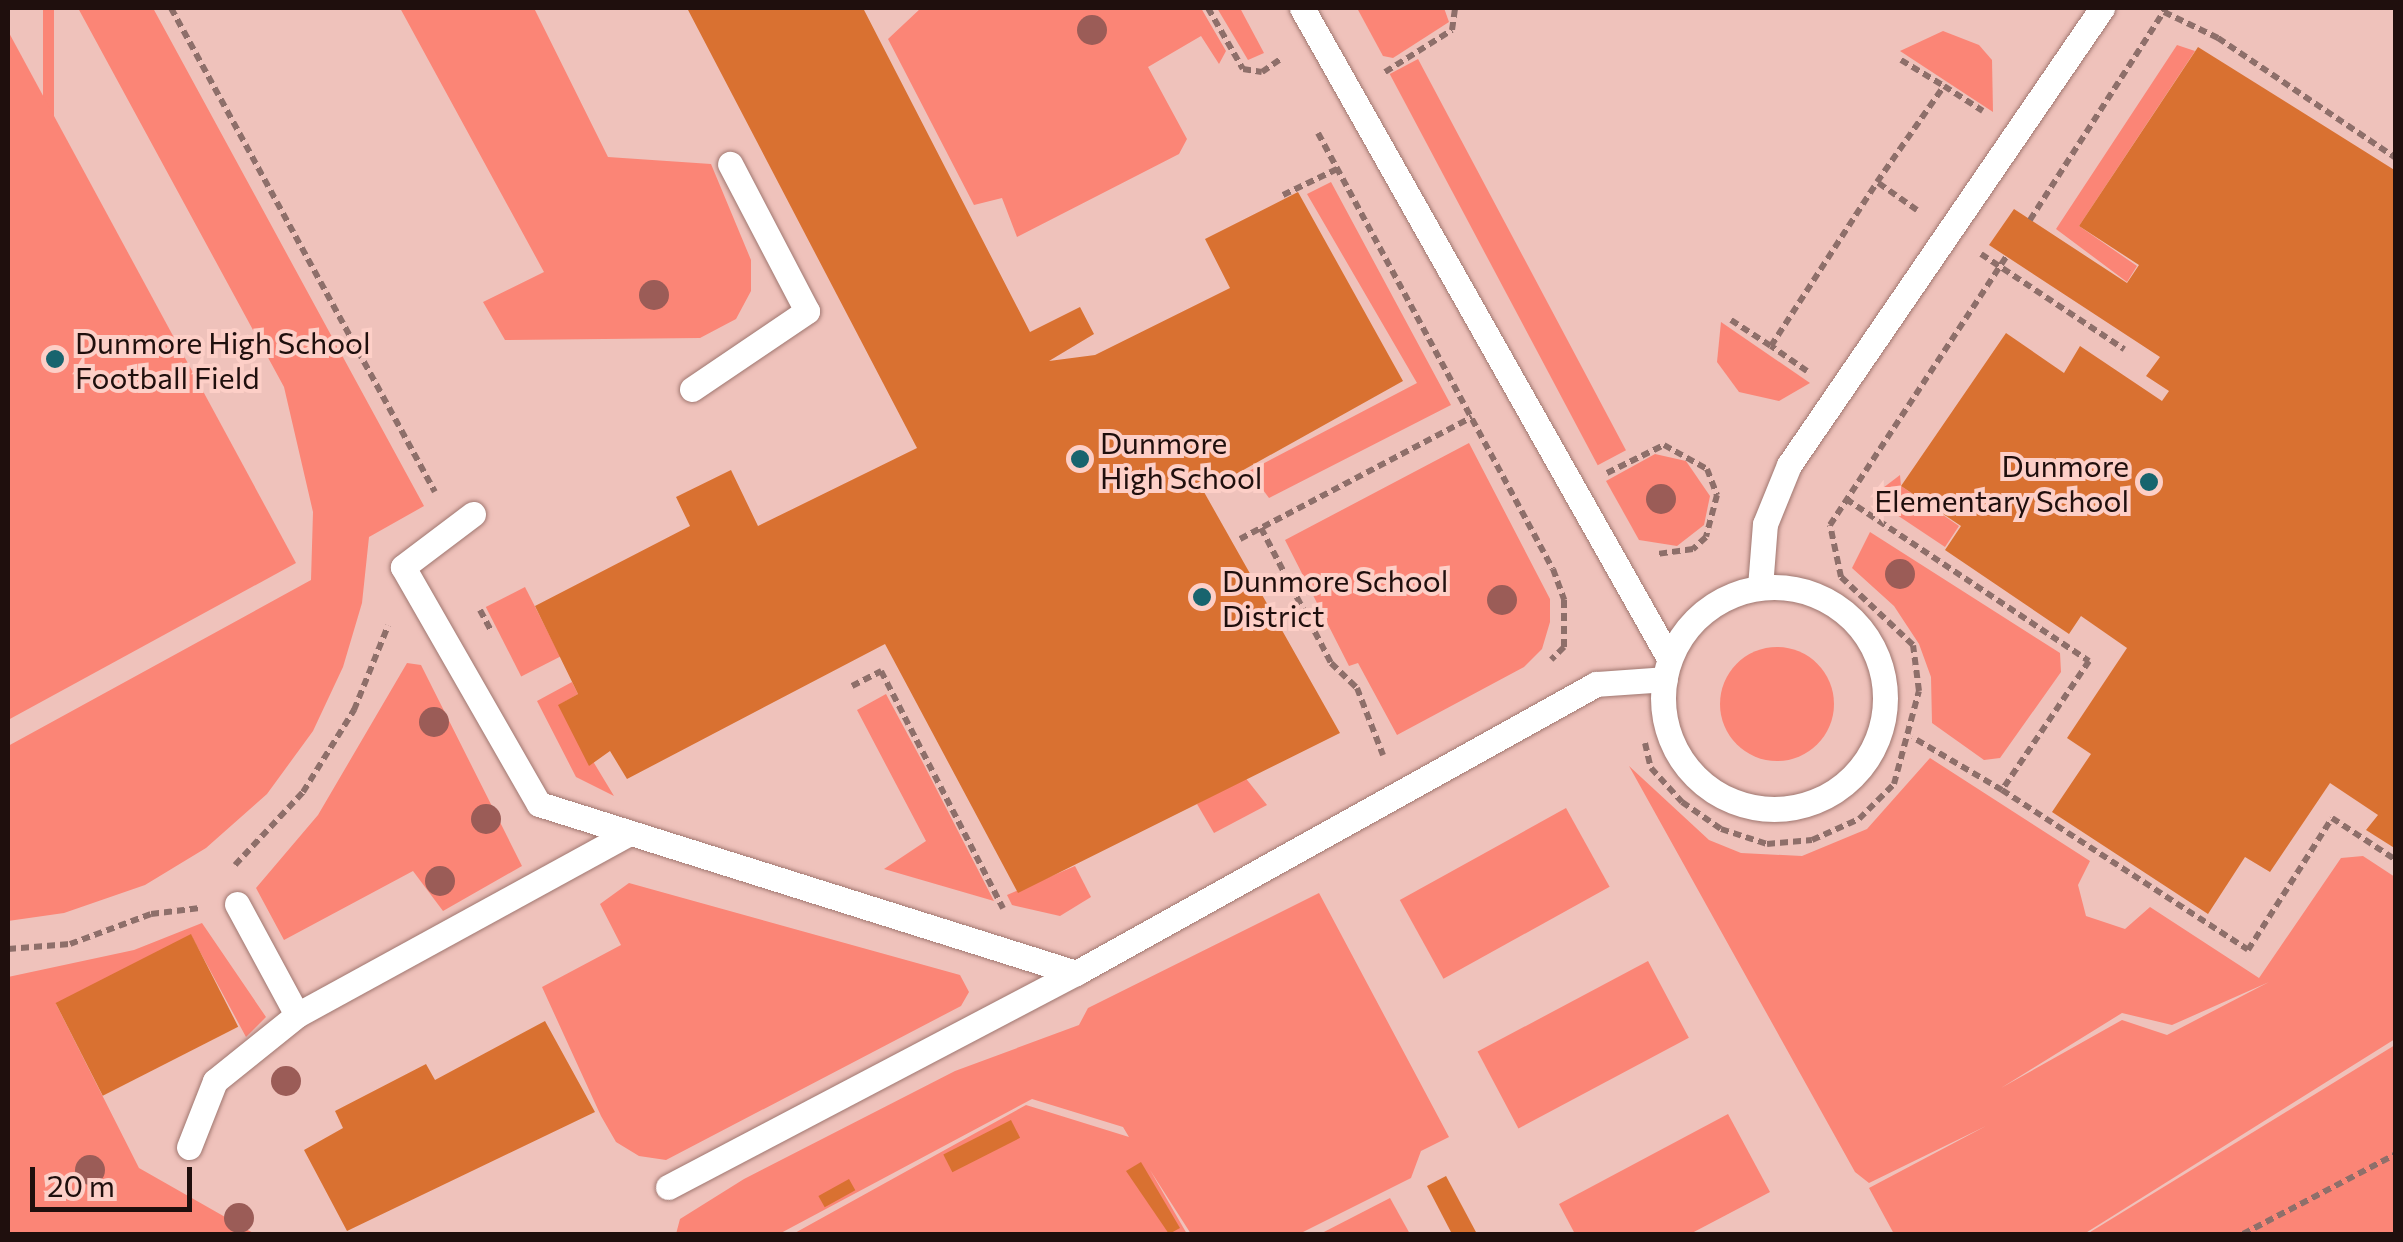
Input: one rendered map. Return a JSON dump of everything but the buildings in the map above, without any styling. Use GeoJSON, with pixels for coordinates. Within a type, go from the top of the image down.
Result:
{"type":"FeatureCollection","features":[{"type":"Feature","properties":{"kind":"lane"},"geometry":{"type":"LineString","coordinates":[[668,1187],[1076,973],[1596,684],[1667,668],[1704,610],[1760,587],[1798,589],[1834,604],[1862,630],[1881,664],[1886,703],[1878,740],[1857,773],[1826,797],[1790,810],[1751,808],[1715,793],[1686,768],[1667,734],[1667,668],[1302,8]]}},
{"type":"Feature","properties":{"kind":"lane"},"geometry":{"type":"LineString","coordinates":[[1760,587],[1766,524],[1789,465],[2102,8]]}},
{"type":"Feature","properties":{"kind":"lane"},"geometry":{"type":"LineString","coordinates":[[692,389],[807,311],[730,164]]}},
{"type":"Feature","properties":{"kind":"lane"},"geometry":{"type":"LineString","coordinates":[[473,514],[403,567],[539,804],[1076,973]]}},
{"type":"Feature","properties":{"kind":"lane"},"geometry":{"type":"LineString","coordinates":[[189,1147],[215,1081],[297,1015],[630,833]]}},
{"type":"Feature","properties":{"kind":"lane"},"geometry":{"type":"LineString","coordinates":[[237,904],[297,1015]]}},
{"type":"Feature","properties":{"kind":"path"},"geometry":{"type":"LineString","coordinates":[[171,8],[446,511]]}},
{"type":"Feature","properties":{"kind":"path"},"geometry":{"type":"LineString","coordinates":[[1208,8],[1244,69],[1262,72],[1282,58]]}},
{"type":"Feature","properties":{"kind":"path"},"geometry":{"type":"LineString","coordinates":[[1384,72],[1452,30],[1456,8]]}},
{"type":"Feature","properties":{"kind":"path"},"geometry":{"type":"LineString","coordinates":[[2030,220],[2165,10],[2218,38],[2396,158]]}},
{"type":"Feature","properties":{"kind":"path"},"geometry":{"type":"LineString","coordinates":[[1901,60],[1944,86]]}},
{"type":"Feature","properties":{"kind":"path"},"geometry":{"type":"LineString","coordinates":[[1318,133],[1472,417],[1564,600],[1564,647],[1538,673]]}},
{"type":"Feature","properties":{"kind":"path"},"geometry":{"type":"LineString","coordinates":[[1283,195],[1338,169]]}},
{"type":"Feature","properties":{"kind":"path"},"geometry":{"type":"LineString","coordinates":[[1771,346],[1877,182]]}},
{"type":"Feature","properties":{"kind":"path"},"geometry":{"type":"LineString","coordinates":[[1644,742],[1651,768],[1682,802],[1721,829],[1767,844],[1812,840],[1859,819],[1894,784],[1912,737],[1919,691],[1913,645],[1841,577],[1829,542],[1846,499],[2007,256]]}},
{"type":"Feature","properties":{"kind":"path"},"geometry":{"type":"LineString","coordinates":[[1730,320],[1811,374]]}},
{"type":"Feature","properties":{"kind":"path"},"geometry":{"type":"LineString","coordinates":[[1240,539],[1472,417]]}},
{"type":"Feature","properties":{"kind":"path"},"geometry":{"type":"LineString","coordinates":[[1597,479],[1664,446],[1697,459],[1714,482],[1706,537],[1674,556],[1642,552]]}},
{"type":"Feature","properties":{"kind":"path"},"geometry":{"type":"LineString","coordinates":[[1846,499],[2088,661],[2002,790]]}},
{"type":"Feature","properties":{"kind":"path"},"geometry":{"type":"LineString","coordinates":[[1261,528],[1331,664],[1358,688],[1384,756]]}},
{"type":"Feature","properties":{"kind":"path"},"geometry":{"type":"LineString","coordinates":[[8,950],[70,944],[151,914],[237,904],[231,870],[303,792],[354,710],[403,567]]}},
{"type":"Feature","properties":{"kind":"path"},"geometry":{"type":"LineString","coordinates":[[480,610],[496,640]]}},
{"type":"Feature","properties":{"kind":"path"},"geometry":{"type":"LineString","coordinates":[[852,686],[880,671],[1005,914],[986,909]]}},
{"type":"Feature","properties":{"kind":"path"},"geometry":{"type":"LineString","coordinates":[[1912,737],[2002,790],[2248,950],[2332,818],[2396,860]]}},
{"type":"Feature","properties":{"kind":"path"},"geometry":{"type":"LineString","coordinates":[[1366,766],[1401,747]]}},
{"type":"Feature","properties":{"kind":"path"},"geometry":{"type":"LineString","coordinates":[[2243,1234],[2396,1154]]}},
{"type":"Feature","properties":{"kind":"shaded area"},"geometry":{"type":"Polygon","coordinates":[[[43,8],[54,8],[54,375],[43,375],[43,8]]]}},
{"type":"Feature","properties":{"kind":"shaded area"},"geometry":{"type":"Polygon","coordinates":[[[78,8],[153,8],[424,506],[369,537],[362,603],[343,667],[313,731],[267,794],[206,848],[145,885],[64,913],[8,921],[8,746],[311,580],[313,512],[284,387],[78,8]]]}},
{"type":"Feature","properties":{"kind":"shaded area"},"geometry":{"type":"Polygon","coordinates":[[[400,8],[534,8],[608,157],[711,164],[751,260],[751,291],[736,319],[700,338],[505,340],[483,302],[544,272],[400,8]]]}},
{"type":"Feature","properties":{"kind":"shaded area"},"geometry":{"type":"Polygon","coordinates":[[[921,8],[1201,8],[1226,51],[1219,64],[1201,36],[1148,67],[1187,139],[1179,154],[1017,237],[1002,198],[974,205],[888,39],[921,8]]]}},
{"type":"Feature","properties":{"kind":"shaded area"},"geometry":{"type":"Polygon","coordinates":[[[1217,8],[1240,8],[1264,53],[1248,60],[1217,8]]]}},
{"type":"Feature","properties":{"kind":"shaded area"},"geometry":{"type":"Polygon","coordinates":[[[1357,8],[1444,8],[1449,22],[1393,58],[1383,56],[1357,8]]]}},
{"type":"Feature","properties":{"kind":"shaded area"},"geometry":{"type":"Polygon","coordinates":[[[8,31],[296,563],[8,720],[8,31]]]}},
{"type":"Feature","properties":{"kind":"shaded area"},"geometry":{"type":"Polygon","coordinates":[[[1943,31],[1979,45],[1992,60],[1993,112],[1900,51],[1943,31]]]}},
{"type":"Feature","properties":{"kind":"shaded area"},"geometry":{"type":"Polygon","coordinates":[[[2177,45],[2195,51],[2079,226],[2137,266],[2127,282],[2056,229],[2177,45]]]}},
{"type":"Feature","properties":{"kind":"shaded area"},"geometry":{"type":"Polygon","coordinates":[[[1418,59],[1626,450],[1598,465],[1390,74],[1418,59]]]}},
{"type":"Feature","properties":{"kind":"shaded area"},"geometry":{"type":"Polygon","coordinates":[[[1331,182],[1451,405],[1269,498],[1249,471],[1417,383],[1307,194],[1331,182]]]}},
{"type":"Feature","properties":{"kind":"shaded area"},"geometry":{"type":"Polygon","coordinates":[[[1721,322],[1810,383],[1779,401],[1739,392],[1717,362],[1721,322]]]}},
{"type":"Feature","properties":{"kind":"shaded area"},"geometry":{"type":"Polygon","coordinates":[[[1469,443],[1550,599],[1550,622],[1542,649],[1524,667],[1397,735],[1358,663],[1349,666],[1285,540],[1469,443]]]}},
{"type":"Feature","properties":{"kind":"shaded area"},"geometry":{"type":"Polygon","coordinates":[[[1655,454],[1686,461],[1710,496],[1704,525],[1677,546],[1639,540],[1606,481],[1655,454]]]}},
{"type":"Feature","properties":{"kind":"shaded area"},"geometry":{"type":"Polygon","coordinates":[[[1900,475],[1901,486],[1959,526],[1945,547],[1882,505],[1879,491],[1900,475]]]}},
{"type":"Feature","properties":{"kind":"shaded area"},"geometry":{"type":"Polygon","coordinates":[[[1870,532],[2060,653],[2061,672],[2000,758],[1984,760],[1932,723],[1931,677],[1919,644],[1894,606],[1852,568],[1870,532]]]}},
{"type":"Feature","properties":{"kind":"shaded area"},"geometry":{"type":"Polygon","coordinates":[[[525,587],[560,656],[521,676],[486,607],[525,587]]]}},
{"type":"Feature","properties":{"kind":"shaded area"},"geometry":{"type":"Polygon","coordinates":[[[1777,647],[1799,651],[1818,663],[1830,682],[1834,704],[1830,726],[1818,745],[1799,757],[1777,761],[1755,757],[1736,745],[1724,726],[1720,704],[1724,682],[1736,663],[1755,651],[1777,647]]]}},
{"type":"Feature","properties":{"kind":"shaded area"},"geometry":{"type":"Polygon","coordinates":[[[407,663],[421,665],[522,866],[443,911],[413,871],[284,940],[256,888],[318,815],[407,663]]]}},
{"type":"Feature","properties":{"kind":"shaded area"},"geometry":{"type":"Polygon","coordinates":[[[572,682],[578,694],[559,705],[614,796],[576,777],[537,701],[572,682]]]}},
{"type":"Feature","properties":{"kind":"shaded area"},"geometry":{"type":"Polygon","coordinates":[[[886,694],[994,901],[884,869],[926,841],[857,710],[886,694]]]}},
{"type":"Feature","properties":{"kind":"shaded area"},"geometry":{"type":"Polygon","coordinates":[[[1930,758],[2090,861],[2078,885],[2086,916],[2125,929],[2150,907],[2259,978],[2341,858],[2363,856],[2395,877],[2395,1039],[2084,1234],[1894,1234],[1869,1188],[1986,1126],[1869,1183],[1855,1172],[1629,766],[1709,840],[1741,853],[1802,856],[1867,829],[1930,758]],[[2269,982],[2172,1025],[2122,1013],[2001,1088],[2122,1020],[2167,1035],[2269,982]]]}},
{"type":"Feature","properties":{"kind":"shaded area"},"geometry":{"type":"Polygon","coordinates":[[[1244,776],[1267,805],[1214,833],[1197,804],[1244,776]]]}},
{"type":"Feature","properties":{"kind":"shaded area"},"geometry":{"type":"Polygon","coordinates":[[[1566,808],[1610,887],[1443,979],[1400,900],[1566,808]]]}},
{"type":"Feature","properties":{"kind":"shaded area"},"geometry":{"type":"Polygon","coordinates":[[[1075,866],[1091,897],[1060,916],[1012,905],[1007,895],[1075,866]]]}},
{"type":"Feature","properties":{"kind":"shaded area"},"geometry":{"type":"Polygon","coordinates":[[[629,883],[960,975],[969,992],[961,1006],[666,1160],[639,1156],[616,1142],[601,1116],[542,987],[621,945],[600,904],[629,883]]]}},
{"type":"Feature","properties":{"kind":"shaded area"},"geometry":{"type":"Polygon","coordinates":[[[1319,893],[1449,1137],[1421,1151],[1411,1178],[1299,1234],[1191,1234],[1150,1170],[1187,1234],[793,1234],[1026,1105],[1129,1137],[1123,1127],[1032,1099],[779,1234],[676,1234],[680,1219],[744,1179],[955,1071],[1079,1025],[1088,1008],[1319,893]]]}},
{"type":"Feature","properties":{"kind":"shaded area"},"geometry":{"type":"Polygon","coordinates":[[[202,923],[266,1017],[246,1037],[191,935],[56,1004],[139,1168],[255,1234],[8,1234],[8,977],[134,950],[202,923]]]}},
{"type":"Feature","properties":{"kind":"shaded area"},"geometry":{"type":"Polygon","coordinates":[[[1648,961],[1689,1038],[1518,1128],[1478,1052],[1648,961]]]}},
{"type":"Feature","properties":{"kind":"shaded area"},"geometry":{"type":"Polygon","coordinates":[[[2395,1045],[2395,1234],[2087,1234],[2395,1045]]]}},
{"type":"Feature","properties":{"kind":"shaded area"},"geometry":{"type":"Polygon","coordinates":[[[1728,1114],[1770,1192],[1690,1234],[1575,1234],[1559,1204],[1728,1114]]]}},
{"type":"Feature","properties":{"kind":"shaded area"},"geometry":{"type":"Polygon","coordinates":[[[1390,1198],[1410,1234],[1320,1234],[1390,1198]]]}},
{"type":"Feature","properties":{"kind":"place","name":"Dunmore High School Football Field"},"geometry":{"type":"Point","coordinates":[55,359]}},
{"type":"Feature","properties":{"kind":"place","name":"Dunmore High School"},"geometry":{"type":"Point","coordinates":[1080,459]}},
{"type":"Feature","properties":{"kind":"place","name":"Dunmore Elementary School"},"geometry":{"type":"Point","coordinates":[2149,482]}},
{"type":"Feature","properties":{"kind":"place","name":"Dunmore School District"},"geometry":{"type":"Point","coordinates":[1202,597]}}]}
